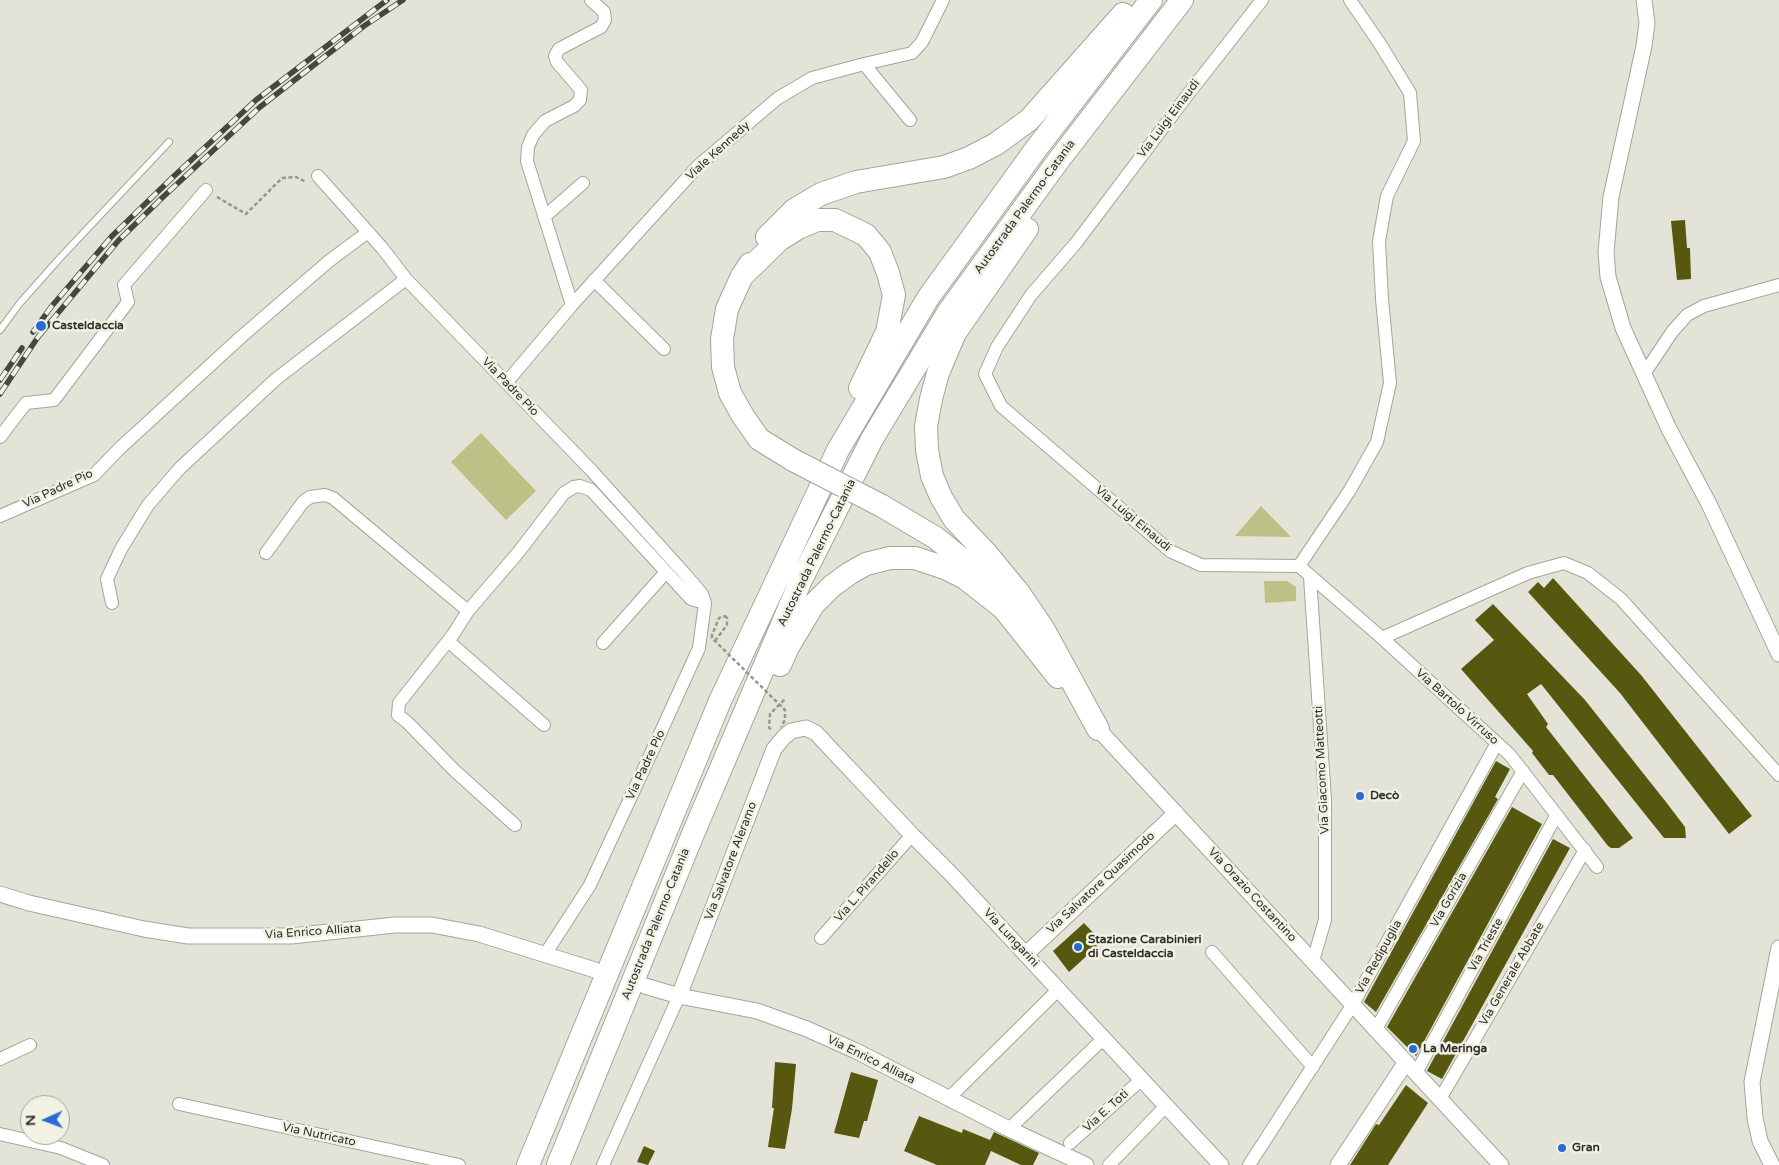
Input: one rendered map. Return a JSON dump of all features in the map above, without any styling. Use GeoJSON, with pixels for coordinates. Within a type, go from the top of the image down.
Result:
{"type":"FeatureCollection","features":[{"type":"Feature","properties":{"kind":"highway"},"geometry":{"type":"LineString","coordinates":[[1098,729],[969,565],[936,538],[882,506],[793,460],[759,439],[730,393],[723,367],[722,339],[727,309],[742,276],[769,234],[794,210],[822,194],[856,182],[944,167],[969,158],[996,144],[1029,120],[1135,0]]}},
{"type":"Feature","properties":{"kind":"highway","name":"Autostrada Palermo-Catania"},"geometry":{"type":"LineString","coordinates":[[528,1165],[720,702],[838,450],[928,298],[1036,149],[1151,0]]}},
{"type":"Feature","properties":{"kind":"highway","name":"Autostrada Palermo-Catania"},"geometry":{"type":"LineString","coordinates":[[558,1165],[693,834],[801,580],[872,439],[950,311],[1058,161],[1182,0]]}},
{"type":"Feature","properties":{"kind":"highway"},"geometry":{"type":"LineString","coordinates":[[1098,729],[1044,630],[986,553],[954,519],[941,497],[932,476],[927,450],[926,426],[938,373],[955,333],[1070,169],[1198,0]]}},
{"type":"Feature","properties":{"kind":"highway"},"geometry":{"type":"LineString","coordinates":[[628,922],[651,846],[710,699],[827,447],[859,391],[887,332],[894,295],[880,252],[866,234],[835,220],[817,220],[798,228],[778,240],[742,276]]}},
{"type":"Feature","properties":{"kind":"highway"},"geometry":{"type":"LineString","coordinates":[[693,834],[757,716],[788,647],[813,605],[832,586],[866,564],[890,558],[915,558],[945,568],[965,578],[1006,611]]}},
{"type":"Feature","properties":{"kind":"street"},"geometry":{"type":"LineString","coordinates":[[572,305],[527,160],[528,147],[533,135],[545,121],[574,106],[580,100],[581,90],[557,62],[555,56],[559,49],[601,27],[605,20],[604,12],[591,0]]}},
{"type":"Feature","properties":{"kind":"street","name":"Viale Kennedy"},"geometry":{"type":"LineString","coordinates":[[506,383],[594,280],[699,165],[778,98],[812,78],[912,53],[922,42],[943,0]]}},
{"type":"Feature","properties":{"kind":"street","name":"Via Luigi Einaudi"},"geometry":{"type":"LineString","coordinates":[[1262,0],[1076,243],[1031,295],[997,347],[985,374],[1001,406],[1170,551],[1201,565],[1299,566]]}},
{"type":"Feature","properties":{"kind":"street"},"geometry":{"type":"LineString","coordinates":[[1299,566],[1350,490],[1377,442],[1390,383],[1379,241],[1388,196],[1414,142],[1410,94],[1380,44],[1350,0]]}},
{"type":"Feature","properties":{"kind":"street"},"geometry":{"type":"LineString","coordinates":[[1644,0],[1647,23],[1644,46],[1611,197],[1606,252],[1608,277],[1623,328],[1669,428],[1709,504],[1779,654]]}},
{"type":"Feature","properties":{"kind":"street"},"geometry":{"type":"LineString","coordinates":[[864,64],[910,120]]}},
{"type":"Feature","properties":{"kind":"street"},"geometry":{"type":"LineString","coordinates":[[318,176],[368,232]]}},
{"type":"Feature","properties":{"kind":"street"},"geometry":{"type":"LineString","coordinates":[[544,217],[583,183]]}},
{"type":"Feature","properties":{"kind":"street"},"geometry":{"type":"LineString","coordinates":[[0,437],[26,403],[54,400],[128,302],[124,286],[206,190]]}},
{"type":"Feature","properties":{"kind":"street","name":"Via Padre Pio"},"geometry":{"type":"LineString","coordinates":[[0,516],[94,475],[120,448],[241,337],[329,261],[368,232],[406,279],[591,470],[702,594],[704,603],[699,648],[590,885],[546,954]]}},
{"type":"Feature","properties":{"kind":"street"},"geometry":{"type":"LineString","coordinates":[[112,603],[107,579],[121,549],[148,505],[180,468],[276,379],[406,279]]}},
{"type":"Feature","properties":{"kind":"street"},"geometry":{"type":"LineString","coordinates":[[594,280],[664,349]]}},
{"type":"Feature","properties":{"kind":"street"},"geometry":{"type":"LineString","coordinates":[[1644,374],[1672,332],[1687,315],[1704,306],[1779,285]]}},
{"type":"Feature","properties":{"kind":"street"},"geometry":{"type":"LineString","coordinates":[[515,825],[455,771],[398,715],[400,704],[448,641],[468,611],[517,554],[564,493],[580,486],[591,490],[691,598],[704,603]]}},
{"type":"Feature","properties":{"kind":"street"},"geometry":{"type":"LineString","coordinates":[[266,553],[303,502],[310,497],[325,495],[339,503],[468,611]]}},
{"type":"Feature","properties":{"kind":"street"},"geometry":{"type":"LineString","coordinates":[[1382,638],[1528,573],[1564,563],[1588,573],[1621,599],[1779,774]]}},
{"type":"Feature","properties":{"kind":"street","name":"Via Bartolo Virruso"},"geometry":{"type":"LineString","coordinates":[[1299,566],[1510,754],[1597,867]]}},
{"type":"Feature","properties":{"kind":"street"},"geometry":{"type":"LineString","coordinates":[[603,643],[666,572]]}},
{"type":"Feature","properties":{"kind":"street","name":"Via Giacomo Matteotti"},"geometry":{"type":"LineString","coordinates":[[1310,577],[1325,800],[1325,920],[1313,961]]}},
{"type":"Feature","properties":{"kind":"street"},"geometry":{"type":"LineString","coordinates":[[448,641],[544,725]]}},
{"type":"Feature","properties":{"kind":"street","name":"Via Lungarini"},"geometry":{"type":"LineString","coordinates":[[786,729],[806,728],[816,733],[952,875],[1221,1165]]}},
{"type":"Feature","properties":{"kind":"street","name":"Via Salvatore Aleramo"},"geometry":{"type":"LineString","coordinates":[[679,996],[774,749],[784,737],[786,729]]}},
{"type":"Feature","properties":{"kind":"street","name":"Via Orazio Costantino"},"geometry":{"type":"LineString","coordinates":[[1098,729],[1501,1165]]}},
{"type":"Feature","properties":{"kind":"street","name":"Via Redipuglia"},"geometry":{"type":"LineString","coordinates":[[1249,1165],[1353,1004],[1496,743]]}},
{"type":"Feature","properties":{"kind":"street","name":"Via Gorizia"},"geometry":{"type":"LineString","coordinates":[[1376,1029],[1523,771]]}},
{"type":"Feature","properties":{"kind":"street","name":"Via Salvatore Quasimodo"},"geometry":{"type":"LineString","coordinates":[[1026,954],[1176,813]]}},
{"type":"Feature","properties":{"kind":"street","name":"Via Trieste"},"geometry":{"type":"LineString","coordinates":[[1411,1068],[1556,816]]}},
{"type":"Feature","properties":{"kind":"street","name":"Via L. Pirandello"},"geometry":{"type":"LineString","coordinates":[[822,938],[912,835]]}},
{"type":"Feature","properties":{"kind":"street","name":"Via Generale Abbate"},"geometry":{"type":"LineString","coordinates":[[1440,1098],[1585,850]]}},
{"type":"Feature","properties":{"kind":"street","name":"Via Enrico Alliata"},"geometry":{"type":"LineString","coordinates":[[0,894],[29,903],[144,929],[188,936],[291,936],[395,926],[432,925],[479,934],[595,970]]}},
{"type":"Feature","properties":{"kind":"street"},"geometry":{"type":"LineString","coordinates":[[1772,1165],[1760,1141],[1755,1118],[1752,1082],[1779,948]]}},
{"type":"Feature","properties":{"kind":"street"},"geometry":{"type":"LineString","coordinates":[[1212,952],[1313,1067]]}},
{"type":"Feature","properties":{"kind":"street","name":"Via Enrico Alliata"},"geometry":{"type":"LineString","coordinates":[[645,986],[679,996],[756,1011],[807,1029],[856,1051],[948,1099],[1086,1165]]}},
{"type":"Feature","properties":{"kind":"street"},"geometry":{"type":"LineString","coordinates":[[948,1099],[1058,989]]}},
{"type":"Feature","properties":{"kind":"street"},"geometry":{"type":"LineString","coordinates":[[603,1165],[679,996]]}},
{"type":"Feature","properties":{"kind":"street"},"geometry":{"type":"LineString","coordinates":[[1009,1129],[1104,1038]]}},
{"type":"Feature","properties":{"kind":"street"},"geometry":{"type":"LineString","coordinates":[[0,1059],[30,1045]]}},
{"type":"Feature","properties":{"kind":"street"},"geometry":{"type":"LineString","coordinates":[[1338,1165],[1411,1068]]}},
{"type":"Feature","properties":{"kind":"street","name":"Via E. Toti"},"geometry":{"type":"LineString","coordinates":[[1070,1143],[1142,1079]]}},
{"type":"Feature","properties":{"kind":"street","name":"Via Nutricato"},"geometry":{"type":"LineString","coordinates":[[179,1104],[459,1165]]}},
{"type":"Feature","properties":{"kind":"street"},"geometry":{"type":"LineString","coordinates":[[1109,1165],[1166,1106]]}},
{"type":"Feature","properties":{"kind":"street"},"geometry":{"type":"LineString","coordinates":[[0,1134],[61,1148],[103,1165]]}},
{"type":"Feature","properties":{"kind":"lane"},"geometry":{"type":"LineString","coordinates":[[0,330],[58,259],[169,142]]}},
{"type":"Feature","properties":{"kind":"path"},"geometry":{"type":"LineString","coordinates":[[206,190],[246,214],[282,178],[296,177],[307,182],[318,176]]}},
{"type":"Feature","properties":{"kind":"path"},"geometry":{"type":"LineString","coordinates":[[699,648],[709,648],[721,634],[727,625],[727,617],[719,618],[712,638],[785,710],[786,729],[776,733],[769,728],[770,714],[786,698]]}},
{"type":"Feature","properties":{"kind":"green space"},"geometry":{"type":"Polygon","coordinates":[[[481,433],[536,491],[506,520],[451,462],[481,433]]]}},
{"type":"Feature","properties":{"kind":"green space"},"geometry":{"type":"Polygon","coordinates":[[[1261,506],[1291,537],[1235,536],[1261,506]]]}},
{"type":"Feature","properties":{"kind":"green space"},"geometry":{"type":"Polygon","coordinates":[[[1264,581],[1287,581],[1296,587],[1296,601],[1265,603],[1264,581]]]}},
{"type":"Feature","properties":{"kind":"building"},"geometry":{"type":"Polygon","coordinates":[[[1685,220],[1687,248],[1690,248],[1691,279],[1677,280],[1671,221],[1685,220]]]}},
{"type":"Feature","properties":{"kind":"building"},"geometry":{"type":"Polygon","coordinates":[[[1553,578],[1641,675],[1752,816],[1729,834],[1620,693],[1528,592],[1538,582],[1544,588],[1553,578]]]}},
{"type":"Feature","properties":{"kind":"building"},"geometry":{"type":"Polygon","coordinates":[[[1493,604],[1585,700],[1685,827],[1686,838],[1664,838],[1541,684],[1527,694],[1548,724],[1546,727],[1633,838],[1619,848],[1608,846],[1553,775],[1549,775],[1532,753],[1533,751],[1461,669],[1494,640],[1475,620],[1493,604]]]}},
{"type":"Feature","properties":{"kind":"building"},"geometry":{"type":"Polygon","coordinates":[[[1496,761],[1510,769],[1495,797],[1498,799],[1376,1012],[1364,1002],[1496,761]]]}},
{"type":"Feature","properties":{"kind":"building"},"geometry":{"type":"Polygon","coordinates":[[[1512,807],[1542,824],[1416,1056],[1387,1027],[1512,807]]]}},
{"type":"Feature","properties":{"kind":"building"},"geometry":{"type":"Polygon","coordinates":[[[1553,839],[1570,848],[1442,1079],[1427,1071],[1553,839]]]}},
{"type":"Feature","properties":{"kind":"building"},"geometry":{"type":"Polygon","coordinates":[[[1084,923],[1102,942],[1069,972],[1053,951],[1084,923]]]}},
{"type":"Feature","properties":{"kind":"building"},"geometry":{"type":"Polygon","coordinates":[[[775,1062],[796,1064],[792,1109],[785,1149],[768,1147],[774,1108],[772,1108],[775,1062]]]}},
{"type":"Feature","properties":{"kind":"building"},"geometry":{"type":"Polygon","coordinates":[[[851,1072],[878,1080],[867,1121],[864,1121],[859,1138],[834,1133],[851,1072]]]}},
{"type":"Feature","properties":{"kind":"building"},"geometry":{"type":"Polygon","coordinates":[[[1406,1085],[1428,1103],[1388,1165],[1350,1165],[1376,1124],[1379,1125],[1406,1085]]]}},
{"type":"Feature","properties":{"kind":"building"},"geometry":{"type":"Polygon","coordinates":[[[919,1116],[962,1133],[963,1129],[990,1140],[994,1132],[1039,1153],[1033,1165],[1021,1165],[991,1151],[985,1165],[937,1165],[904,1151],[919,1116]]]}},
{"type":"Feature","properties":{"kind":"building"},"geometry":{"type":"Polygon","coordinates":[[[644,1146],[655,1151],[648,1165],[637,1162],[644,1146]]]}},
{"type":"Feature","properties":{"kind":"railway"},"geometry":{"type":"LineString","coordinates":[[33,332],[51,307],[112,236],[173,177],[256,100],[387,0]]}},
{"type":"Feature","properties":{"kind":"railway"},"geometry":{"type":"LineString","coordinates":[[0,394],[38,337],[118,241],[163,197],[260,107],[364,26],[403,0]]}},
{"type":"Feature","properties":{"kind":"railway"},"geometry":{"type":"LineString","coordinates":[[0,380],[22,348]]}},
{"type":"Feature","properties":{"kind":"place","name":"Casteldaccia"},"geometry":{"type":"Point","coordinates":[41,326]}},
{"type":"Feature","properties":{"kind":"place","name":"Decò"},"geometry":{"type":"Point","coordinates":[1360,796]}},
{"type":"Feature","properties":{"kind":"place","name":"Stazione Carabinieri di Casteldaccia"},"geometry":{"type":"Point","coordinates":[1078,947]}},
{"type":"Feature","properties":{"kind":"place","name":"La Meringa"},"geometry":{"type":"Point","coordinates":[1413,1049]}},
{"type":"Feature","properties":{"kind":"place","name":"Gran"},"geometry":{"type":"Point","coordinates":[1562,1148]}}]}
